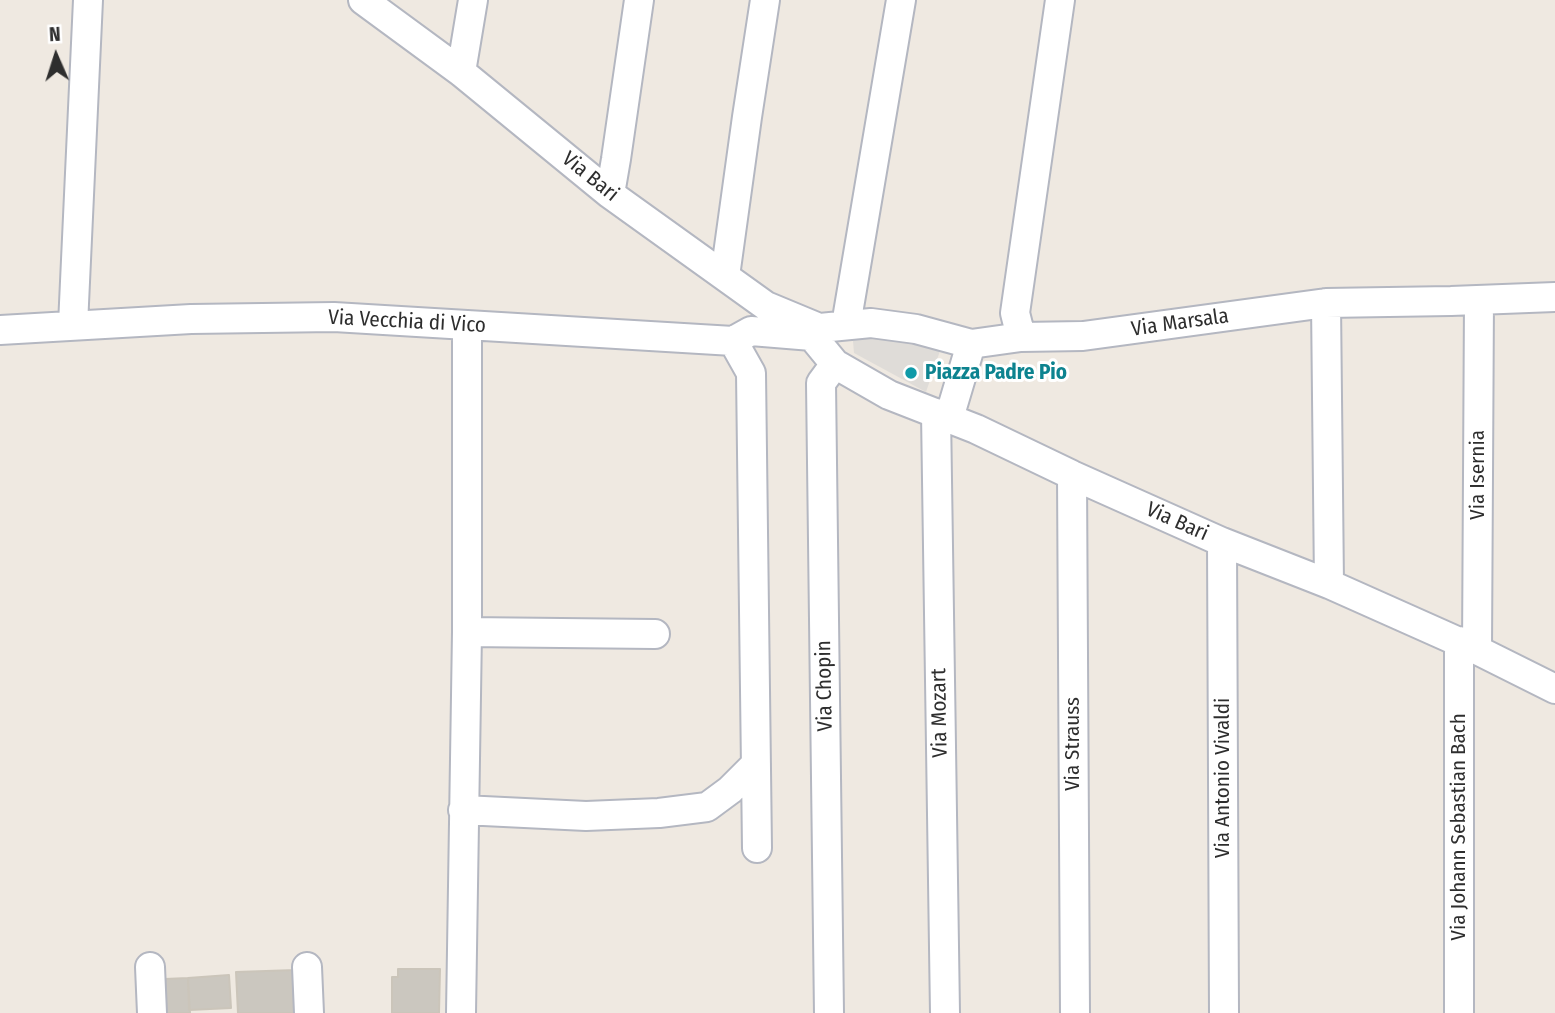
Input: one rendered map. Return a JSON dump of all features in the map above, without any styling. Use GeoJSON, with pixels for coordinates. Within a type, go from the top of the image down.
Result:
{"type":"FeatureCollection","features":[{"type":"Feature","properties":{"kind":"street"},"geometry":{"type":"LineString","coordinates":[[73,325],[88,0]]}},
{"type":"Feature","properties":{"kind":"street"},"geometry":{"type":"LineString","coordinates":[[461,72],[473,0]]}},
{"type":"Feature","properties":{"kind":"street"},"geometry":{"type":"LineString","coordinates":[[610,194],[639,0]]}},
{"type":"Feature","properties":{"kind":"street"},"geometry":{"type":"LineString","coordinates":[[725,276],[765,0]]}},
{"type":"Feature","properties":{"kind":"street"},"geometry":{"type":"LineString","coordinates":[[826,330],[901,0]]}},
{"type":"Feature","properties":{"kind":"street"},"geometry":{"type":"LineString","coordinates":[[1021,337],[1015,313],[1060,0]]}},
{"type":"Feature","properties":{"kind":"street","name":"Via Bari"},"geometry":{"type":"LineString","coordinates":[[368,4],[461,72],[610,194],[766,306],[826,330],[835,364],[889,395],[976,429],[1222,542],[1329,584],[1468,645],[1555,689]]}},
{"type":"Feature","properties":{"kind":"street","name":"Via Marsala"},"geometry":{"type":"LineString","coordinates":[[826,330],[871,323],[916,329],[971,344],[1021,337],[1083,336],[1325,303],[1555,297]]}},
{"type":"Feature","properties":{"kind":"street","name":"Via Isernia"},"geometry":{"type":"LineString","coordinates":[[1468,645],[1479,300]]}},
{"type":"Feature","properties":{"kind":"street"},"geometry":{"type":"LineString","coordinates":[[1325,303],[1329,584]]}},
{"type":"Feature","properties":{"kind":"street","name":"Via Vecchia di Vico"},"geometry":{"type":"LineString","coordinates":[[0,330],[191,319],[334,317],[733,341],[751,331],[826,330]]}},
{"type":"Feature","properties":{"kind":"street"},"geometry":{"type":"LineString","coordinates":[[461,1013],[467,632],[467,325]]}},
{"type":"Feature","properties":{"kind":"street"},"geometry":{"type":"LineString","coordinates":[[733,341],[751,373],[757,848]]}},
{"type":"Feature","properties":{"kind":"street","name":"Via Mozart"},"geometry":{"type":"LineString","coordinates":[[945,1013],[942,416],[971,344]]}},
{"type":"Feature","properties":{"kind":"street","name":"Via Chopin"},"geometry":{"type":"LineString","coordinates":[[829,1013],[821,383],[835,364]]}},
{"type":"Feature","properties":{"kind":"street","name":"Via Strauss"},"geometry":{"type":"LineString","coordinates":[[1072,475],[1075,1013]]}},
{"type":"Feature","properties":{"kind":"street","name":"Via Antonio Vivaldi"},"geometry":{"type":"LineString","coordinates":[[1222,542],[1224,1013]]}},
{"type":"Feature","properties":{"kind":"street"},"geometry":{"type":"LineString","coordinates":[[467,632],[655,634]]}},
{"type":"Feature","properties":{"kind":"street","name":"Via Johann Sebastian Bach"},"geometry":{"type":"LineString","coordinates":[[1459,1013],[1468,645]]}},
{"type":"Feature","properties":{"kind":"street"},"geometry":{"type":"LineString","coordinates":[[463,810],[586,816],[659,813],[707,807],[730,790],[756,764]]}},
{"type":"Feature","properties":{"kind":"street"},"geometry":{"type":"LineString","coordinates":[[150,967],[152,1013]]}},
{"type":"Feature","properties":{"kind":"street"},"geometry":{"type":"LineString","coordinates":[[307,967],[309,1013]]}},
{"type":"Feature","properties":{"kind":"shaded area","name":"Piazza Padre Pio"},"geometry":{"type":"Polygon","coordinates":[[[862,334],[941,348],[926,392],[854,353],[853,341],[862,334]]]}},
{"type":"Feature","properties":{"kind":"building"},"geometry":{"type":"Polygon","coordinates":[[[398,969],[440,969],[439,1013],[392,1013],[392,977],[398,977],[398,969]]]}},
{"type":"Feature","properties":{"kind":"building"},"geometry":{"type":"Polygon","coordinates":[[[296,970],[298,1013],[238,1013],[236,972],[296,970]]]}},
{"type":"Feature","properties":{"kind":"building"},"geometry":{"type":"Polygon","coordinates":[[[229,975],[231,1008],[189,1010],[188,978],[229,975]]]}},
{"type":"Feature","properties":{"kind":"building"},"geometry":{"type":"Polygon","coordinates":[[[188,978],[190,1013],[167,1013],[165,979],[188,978]]]}},
{"type":"Feature","properties":{"kind":"place","name":"Piazza Padre Pio"},"geometry":{"type":"Point","coordinates":[911,373]}}]}
